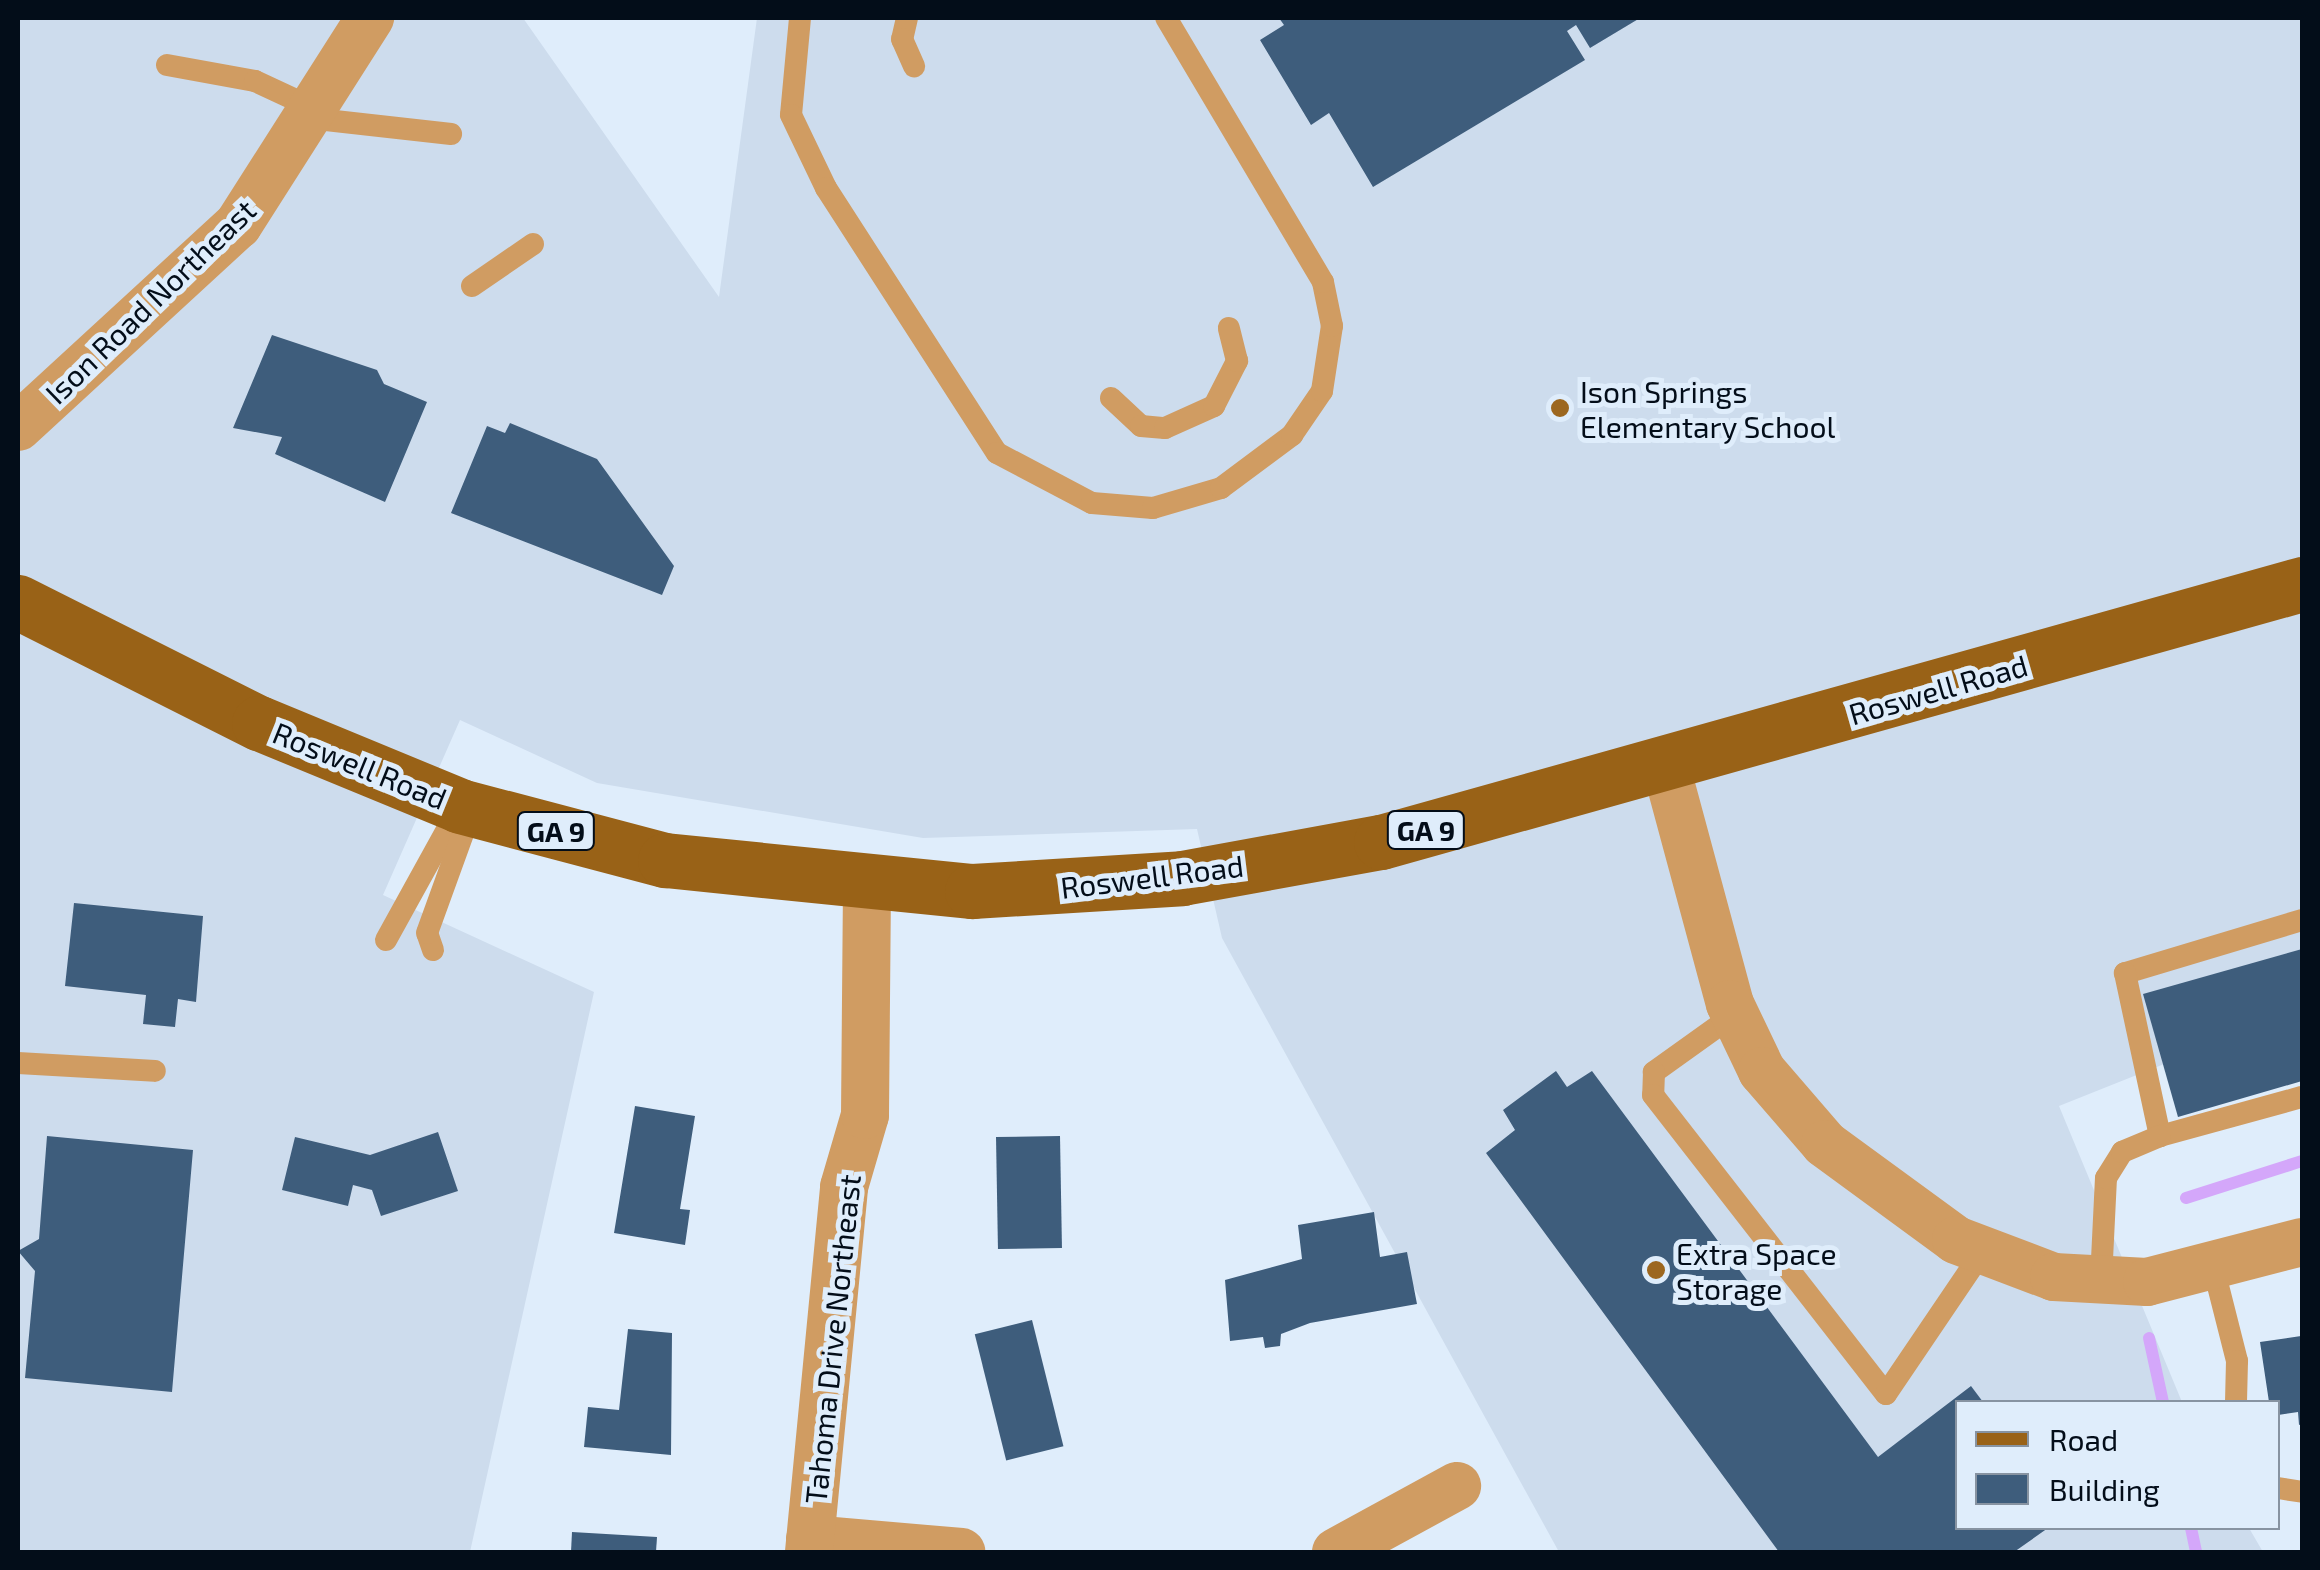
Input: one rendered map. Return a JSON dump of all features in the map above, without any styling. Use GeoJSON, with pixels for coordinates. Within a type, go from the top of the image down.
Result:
{"type":"FeatureCollection","features":[{"type":"Feature","properties":{"kind":"main road","name":"Roswell Road"},"geometry":{"type":"LineString","coordinates":[[18,602],[275,731],[466,808],[666,860],[867,887],[1076,888],[1182,878],[1382,842],[1666,767],[2302,584]]}},
{"type":"Feature","properties":{"kind":"street","name":"Ison Road Northeast"},"geometry":{"type":"LineString","coordinates":[[18,427],[238,225],[370,18]]}},
{"type":"Feature","properties":{"kind":"street"},"geometry":{"type":"LineString","coordinates":[[1666,767],[1735,1014],[1762,1072],[1825,1144],[1982,1252],[2054,1277],[2101,1280],[2214,1270],[2302,1242]]}},
{"type":"Feature","properties":{"kind":"street","name":"Tahoma Drive Northeast"},"geometry":{"type":"LineString","coordinates":[[810,1546],[844,1187],[865,1114],[867,887]]}},
{"type":"Feature","properties":{"kind":"street"},"geometry":{"type":"LineString","coordinates":[[1336,1552],[1457,1486]]}},
{"type":"Feature","properties":{"kind":"street"},"geometry":{"type":"LineString","coordinates":[[810,1546],[961,1552]]}},
{"type":"Feature","properties":{"kind":"lane"},"geometry":{"type":"LineString","coordinates":[[800,18],[790,115],[826,188],[997,453],[1092,503],[1153,508],[1221,488],[1292,436],[1322,392],[1332,326],[1322,282],[1166,18]]}},
{"type":"Feature","properties":{"kind":"lane"},"geometry":{"type":"LineString","coordinates":[[907,18],[902,39],[914,66]]}},
{"type":"Feature","properties":{"kind":"lane"},"geometry":{"type":"LineString","coordinates":[[167,65],[255,81],[310,113],[451,134]]}},
{"type":"Feature","properties":{"kind":"lane"},"geometry":{"type":"LineString","coordinates":[[472,286],[532,244]]}},
{"type":"Feature","properties":{"kind":"lane"},"geometry":{"type":"LineString","coordinates":[[1111,398],[1141,426],[1165,428],[1203,412],[1230,390],[1237,361],[1229,328]]}},
{"type":"Feature","properties":{"kind":"lane"},"geometry":{"type":"LineString","coordinates":[[386,940],[466,808]]}},
{"type":"Feature","properties":{"kind":"lane"},"geometry":{"type":"LineString","coordinates":[[433,950],[428,933],[466,808]]}},
{"type":"Feature","properties":{"kind":"lane"},"geometry":{"type":"LineString","coordinates":[[2160,1136],[2124,973],[2302,920]]}},
{"type":"Feature","properties":{"kind":"lane"},"geometry":{"type":"LineString","coordinates":[[1735,1014],[1654,1072],[1652,1095],[1886,1394],[1982,1252]]}},
{"type":"Feature","properties":{"kind":"lane"},"geometry":{"type":"LineString","coordinates":[[18,1063],[155,1071]]}},
{"type":"Feature","properties":{"kind":"lane"},"geometry":{"type":"LineString","coordinates":[[2101,1280],[2106,1178],[2122,1152],[2160,1136],[2302,1097]]}},
{"type":"Feature","properties":{"kind":"lane"},"geometry":{"type":"LineString","coordinates":[[2214,1270],[2236,1400]]}},
{"type":"Feature","properties":{"kind":"shaded area"},"geometry":{"type":"Polygon","coordinates":[[[18,18],[523,18],[719,297],[757,18],[2302,18],[2302,1009],[2059,1106],[2181,1400],[1955,1400],[1955,1530],[2250,1530],[2263,1552],[1559,1552],[1222,938],[1197,829],[923,838],[597,783],[460,720],[383,895],[594,992],[470,1552],[18,1552],[18,18]]]}},
{"type":"Feature","properties":{"kind":"building"},"geometry":{"type":"Polygon","coordinates":[[[1279,18],[1640,18],[1590,48],[1576,25],[1567,31],[1585,60],[1373,187],[1329,113],[1311,125],[1260,40],[1284,25],[1279,18]]]}},
{"type":"Feature","properties":{"kind":"building"},"geometry":{"type":"Polygon","coordinates":[[[272,335],[377,370],[384,384],[427,402],[385,502],[275,454],[282,437],[233,428],[272,335]]]}},
{"type":"Feature","properties":{"kind":"building"},"geometry":{"type":"Polygon","coordinates":[[[510,423],[597,459],[674,566],[662,595],[451,513],[487,426],[505,433],[510,423]]]}},
{"type":"Feature","properties":{"kind":"building"},"geometry":{"type":"Polygon","coordinates":[[[74,903],[203,916],[196,1002],[178,999],[175,1027],[143,1024],[146,995],[65,986],[74,903]]]}},
{"type":"Feature","properties":{"kind":"building"},"geometry":{"type":"Polygon","coordinates":[[[2302,949],[2302,1081],[2178,1117],[2143,994],[2302,949]]]}},
{"type":"Feature","properties":{"kind":"building","name":"Extra Space Storage"},"geometry":{"type":"Polygon","coordinates":[[[1556,1071],[1567,1087],[1592,1071],[1878,1457],[1971,1386],[1982,1400],[1955,1400],[1955,1530],[2045,1530],[2014,1552],[1779,1552],[1486,1153],[1515,1130],[1503,1110],[1556,1071]]]}},
{"type":"Feature","properties":{"kind":"building"},"geometry":{"type":"Polygon","coordinates":[[[635,1106],[695,1116],[680,1209],[690,1210],[685,1245],[614,1233],[635,1106]]]}},
{"type":"Feature","properties":{"kind":"building"},"geometry":{"type":"Polygon","coordinates":[[[438,1132],[458,1191],[381,1216],[372,1190],[353,1185],[348,1206],[282,1190],[295,1137],[370,1155],[438,1132]]]}},
{"type":"Feature","properties":{"kind":"building"},"geometry":{"type":"Polygon","coordinates":[[[47,1136],[193,1150],[172,1392],[25,1378],[35,1271],[18,1251],[39,1239],[47,1136]]]}},
{"type":"Feature","properties":{"kind":"building"},"geometry":{"type":"Polygon","coordinates":[[[1060,1136],[1062,1248],[998,1249],[996,1137],[1060,1136]]]}},
{"type":"Feature","properties":{"kind":"building"},"geometry":{"type":"Polygon","coordinates":[[[1374,1212],[1380,1257],[1407,1252],[1417,1304],[1310,1323],[1281,1334],[1280,1346],[1265,1348],[1263,1337],[1230,1341],[1225,1280],[1302,1259],[1298,1225],[1374,1212]]]}},
{"type":"Feature","properties":{"kind":"building"},"geometry":{"type":"Polygon","coordinates":[[[1032,1320],[1063,1446],[1006,1460],[975,1334],[1032,1320]]]}},
{"type":"Feature","properties":{"kind":"building"},"geometry":{"type":"Polygon","coordinates":[[[628,1329],[672,1333],[671,1455],[584,1447],[588,1407],[619,1410],[628,1329]]]}},
{"type":"Feature","properties":{"kind":"building"},"geometry":{"type":"Polygon","coordinates":[[[2301,1336],[2302,1424],[2299,1425],[2298,1412],[2280,1415],[2280,1400],[2269,1400],[2260,1342],[2301,1336]]]}},
{"type":"Feature","properties":{"kind":"building"},"geometry":{"type":"Polygon","coordinates":[[[572,1532],[657,1537],[656,1552],[571,1552],[572,1532]]]}},
{"type":"Feature","properties":{"kind":"waterway"},"geometry":{"type":"LineString","coordinates":[[2186,1198],[2302,1161]]}},
{"type":"Feature","properties":{"kind":"waterway"},"geometry":{"type":"LineString","coordinates":[[2149,1338],[2163,1400]]}},
{"type":"Feature","properties":{"kind":"waterway"},"geometry":{"type":"LineString","coordinates":[[2191,1530],[2196,1552]]}},
{"type":"Feature","properties":{"kind":"place","name":"Ison Springs Elementary School"},"geometry":{"type":"Point","coordinates":[1560,408]}},
{"type":"Feature","properties":{"kind":"place","name":"Extra Space Storage"},"geometry":{"type":"Point","coordinates":[1656,1270]}}]}
